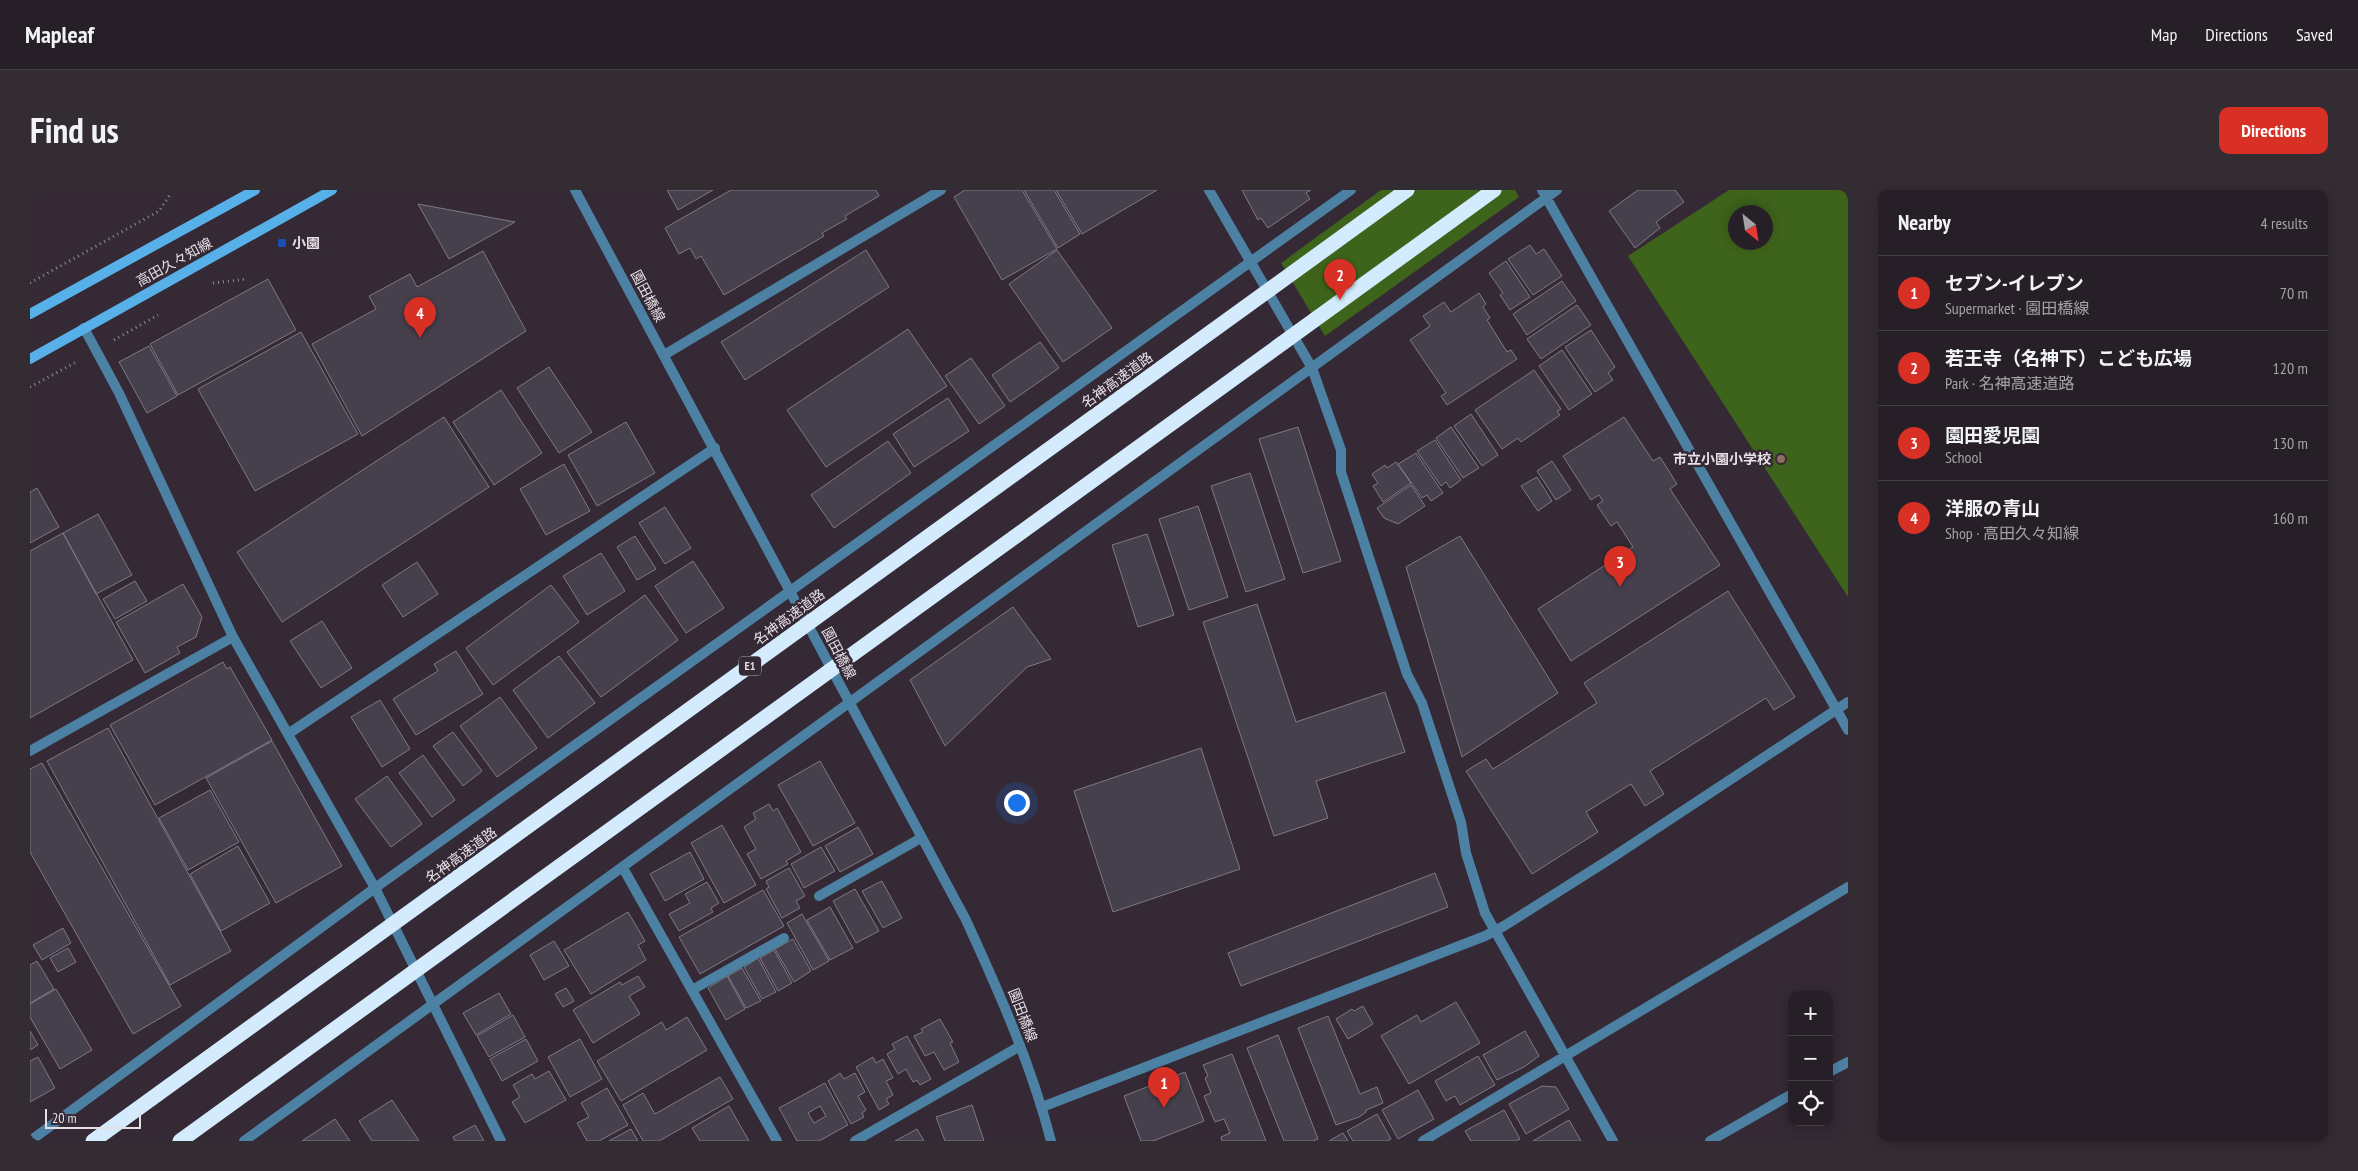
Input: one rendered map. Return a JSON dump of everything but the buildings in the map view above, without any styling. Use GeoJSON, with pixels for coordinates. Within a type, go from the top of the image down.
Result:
{"type":"FeatureCollection","features":[{"type":"Feature","properties":{"kind":"highway","name":"名神高速道路"},"geometry":{"type":"LineString","coordinates":[[93,1141],[1407,190]]}},
{"type":"Feature","properties":{"kind":"highway"},"geometry":{"type":"LineString","coordinates":[[180,1141],[1494,190]]}},
{"type":"Feature","properties":{"kind":"main road","name":"高田久々知線"},"geometry":{"type":"LineString","coordinates":[[30,314],[255,190]]}},
{"type":"Feature","properties":{"kind":"main road","name":"高田久々知線"},"geometry":{"type":"LineString","coordinates":[[30,359],[332,190]]}},
{"type":"Feature","properties":{"kind":"street","name":"園田橋線"},"geometry":{"type":"LineString","coordinates":[[575,190],[715,448],[966,920],[997,987],[1020,1046],[1042,1107],[1051,1141]]}},
{"type":"Feature","properties":{"kind":"street"},"geometry":{"type":"LineString","coordinates":[[664,355],[941,190]]}},
{"type":"Feature","properties":{"kind":"street"},"geometry":{"type":"LineString","coordinates":[[1209,190],[1312,368],[1341,450],[1341,472],[1407,674],[1422,703],[1461,822],[1466,853],[1485,913],[1613,1141]]}},
{"type":"Feature","properties":{"kind":"street"},"geometry":{"type":"LineString","coordinates":[[30,1141],[375,888],[1351,190]]}},
{"type":"Feature","properties":{"kind":"street"},"geometry":{"type":"LineString","coordinates":[[244,1141],[1312,368],[1544,194],[1557,190]]}},
{"type":"Feature","properties":{"kind":"street"},"geometry":{"type":"LineString","coordinates":[[1544,194],[1848,730]]}},
{"type":"Feature","properties":{"kind":"street"},"geometry":{"type":"LineString","coordinates":[[84,328],[232,637],[375,888],[501,1141]]}},
{"type":"Feature","properties":{"kind":"street"},"geometry":{"type":"LineString","coordinates":[[288,734],[715,448]]}},
{"type":"Feature","properties":{"kind":"street"},"geometry":{"type":"LineString","coordinates":[[30,751],[232,637]]}},
{"type":"Feature","properties":{"kind":"street"},"geometry":{"type":"LineString","coordinates":[[1042,1107],[1494,931],[1610,859],[1848,702]]}},
{"type":"Feature","properties":{"kind":"street"},"geometry":{"type":"LineString","coordinates":[[819,896],[922,838]]}},
{"type":"Feature","properties":{"kind":"street"},"geometry":{"type":"LineString","coordinates":[[623,868],[777,1141]]}},
{"type":"Feature","properties":{"kind":"street"},"geometry":{"type":"LineString","coordinates":[[1423,1141],[1565,1058],[1848,887]]}},
{"type":"Feature","properties":{"kind":"street"},"geometry":{"type":"LineString","coordinates":[[692,990],[784,938]]}},
{"type":"Feature","properties":{"kind":"street"},"geometry":{"type":"LineString","coordinates":[[855,1141],[1020,1046]]}},
{"type":"Feature","properties":{"kind":"street"},"geometry":{"type":"LineString","coordinates":[[1833,1070],[1848,1062]]}},
{"type":"Feature","properties":{"kind":"street"},"geometry":{"type":"LineString","coordinates":[[1710,1141],[1788,1096]]}},
{"type":"Feature","properties":{"kind":"path"},"geometry":{"type":"LineString","coordinates":[[30,283],[159,211],[170,195]]}},
{"type":"Feature","properties":{"kind":"path"},"geometry":{"type":"LineString","coordinates":[[207,287],[216,282],[247,279]]}},
{"type":"Feature","properties":{"kind":"path"},"geometry":{"type":"LineString","coordinates":[[30,387],[164,311]]}},
{"type":"Feature","properties":{"kind":"green space"},"geometry":{"type":"Polygon","coordinates":[[[1381,190],[1515,190],[1519,197],[1325,336],[1281,263],[1381,190]]]}},
{"type":"Feature","properties":{"kind":"green space","name":"市立小園小学校"},"geometry":{"type":"Polygon","coordinates":[[[1729,190],[1848,190],[1848,597],[1628,256],[1729,190]]]}},
{"type":"Feature","properties":{"kind":"place","name":"小園"},"geometry":{"type":"Point","coordinates":[282,243]}},
{"type":"Feature","properties":{"kind":"place","name":"若王寺（名神下）こども広場"},"geometry":{"type":"Point","coordinates":[1340,300]}},
{"type":"Feature","properties":{"kind":"place","name":"洋服の青山"},"geometry":{"type":"Point","coordinates":[420,338]}},
{"type":"Feature","properties":{"kind":"place","name":"市立小園小学校"},"geometry":{"type":"Point","coordinates":[1781,459]}},
{"type":"Feature","properties":{"kind":"place","name":"園田愛児園"},"geometry":{"type":"Point","coordinates":[1620,587]}},
{"type":"Feature","properties":{"kind":"place","name":"セブン-イレブン"},"geometry":{"type":"Point","coordinates":[1164,1108]}}]}
